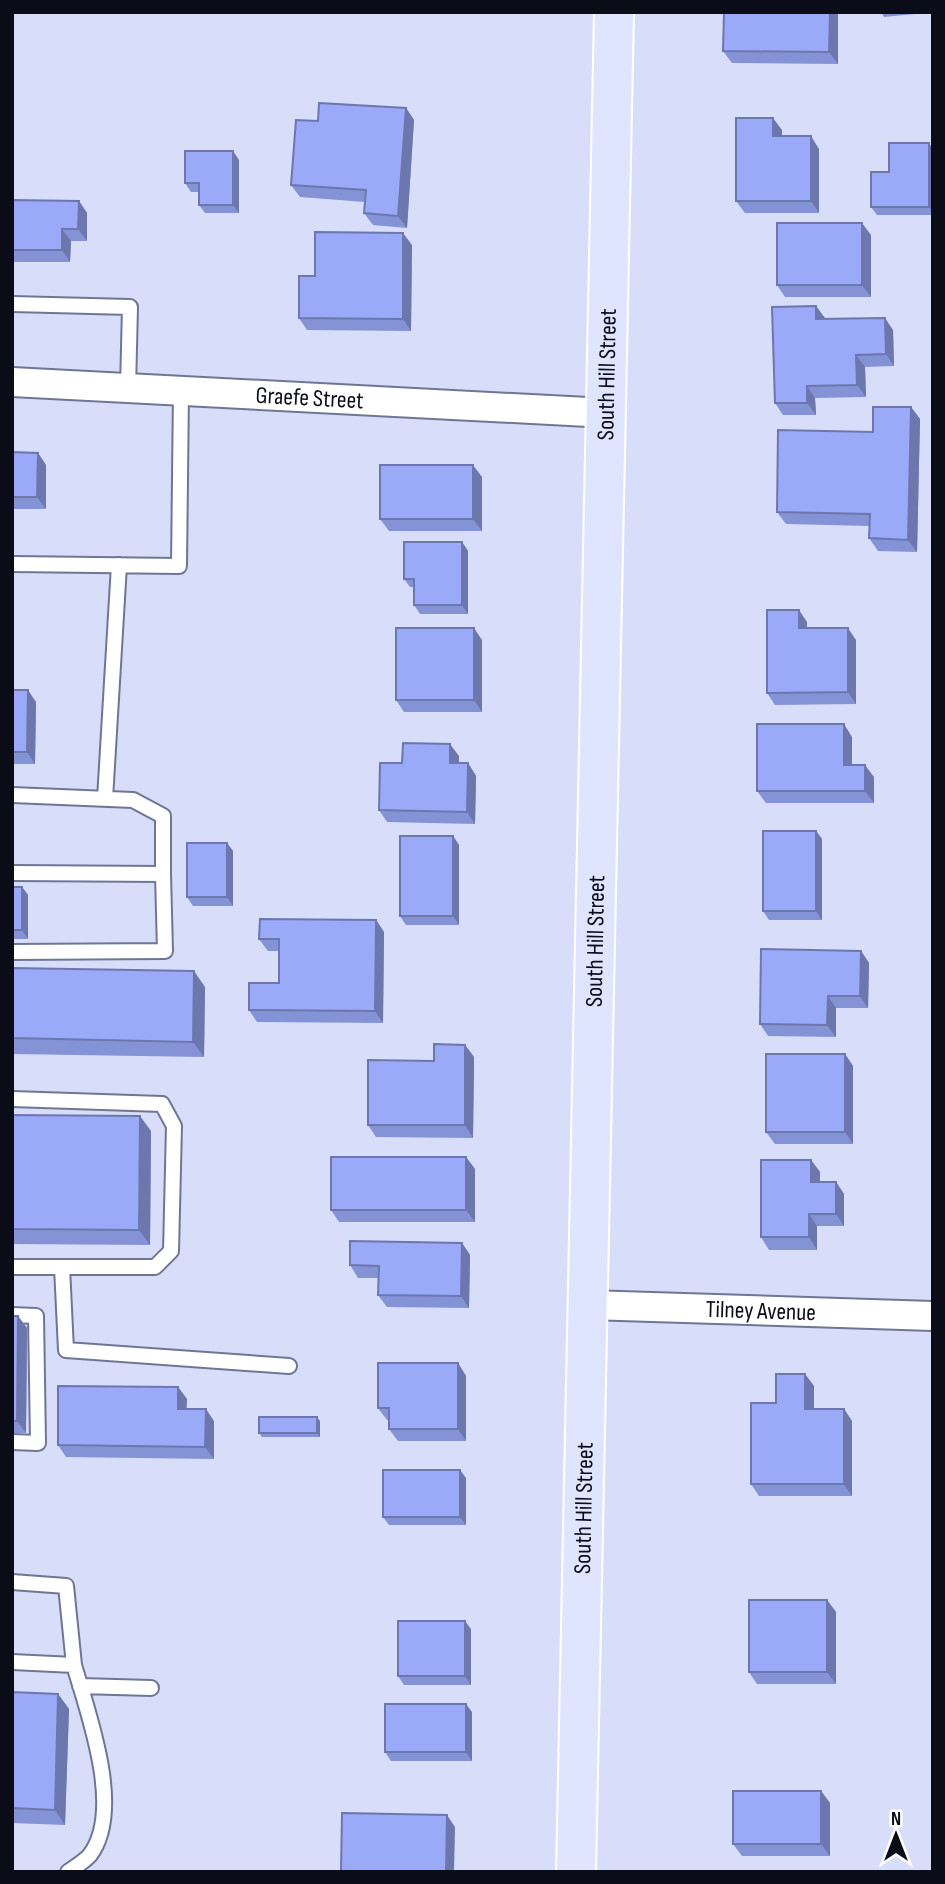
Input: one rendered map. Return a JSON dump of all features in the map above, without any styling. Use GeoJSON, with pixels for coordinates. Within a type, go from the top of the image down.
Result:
{"type":"FeatureCollection","features":[{"type":"Feature","properties":{"kind":"main road","name":"South Hill Street"},"geometry":{"type":"LineString","coordinates":[[576,1872],[614,12]]}},
{"type":"Feature","properties":{"kind":"street","name":"Graefe Street"},"geometry":{"type":"LineString","coordinates":[[12,382],[607,413]]}},
{"type":"Feature","properties":{"kind":"street","name":"Tilney Avenue"},"geometry":{"type":"LineString","coordinates":[[588,1305],[933,1315]]}},
{"type":"Feature","properties":{"kind":"lane"},"geometry":{"type":"LineString","coordinates":[[12,304],[130,307],[128,388]]}},
{"type":"Feature","properties":{"kind":"lane"},"geometry":{"type":"LineString","coordinates":[[12,564],[179,566],[181,391]]}},
{"type":"Feature","properties":{"kind":"lane"},"geometry":{"type":"LineString","coordinates":[[105,799],[119,565]]}},
{"type":"Feature","properties":{"kind":"lane"},"geometry":{"type":"LineString","coordinates":[[12,795],[133,800],[163,816],[165,951],[12,952]]}},
{"type":"Feature","properties":{"kind":"lane"},"geometry":{"type":"LineString","coordinates":[[12,873],[163,874]]}},
{"type":"Feature","properties":{"kind":"lane"},"geometry":{"type":"LineString","coordinates":[[12,1099],[162,1104],[174,1126],[171,1251],[156,1267],[12,1267]]}},
{"type":"Feature","properties":{"kind":"lane"},"geometry":{"type":"LineString","coordinates":[[62,1267],[66,1350],[289,1366]]}},
{"type":"Feature","properties":{"kind":"lane"},"geometry":{"type":"LineString","coordinates":[[12,1315],[36,1316],[38,1443],[12,1442]]}},
{"type":"Feature","properties":{"kind":"lane"},"geometry":{"type":"LineString","coordinates":[[12,1582],[66,1586],[74,1665],[102,1764],[103,1829],[89,1855],[68,1872]]}},
{"type":"Feature","properties":{"kind":"lane"},"geometry":{"type":"LineString","coordinates":[[12,1662],[74,1665]]}},
{"type":"Feature","properties":{"kind":"lane"},"geometry":{"type":"LineString","coordinates":[[80,1686],[151,1688]]}},
{"type":"Feature","properties":{"kind":"building"},"geometry":{"type":"Polygon","coordinates":[[[724,12],[830,12],[829,52],[723,51],[724,12]]]}},
{"type":"Feature","properties":{"kind":"building"},"geometry":{"type":"Polygon","coordinates":[[[319,103],[406,108],[398,216],[364,213],[366,190],[291,185],[296,120],[318,121],[319,103]]]}},
{"type":"Feature","properties":{"kind":"building"},"geometry":{"type":"Polygon","coordinates":[[[736,118],[773,118],[773,136],[811,136],[811,201],[736,201],[736,118]]]}},
{"type":"Feature","properties":{"kind":"building"},"geometry":{"type":"Polygon","coordinates":[[[889,143],[929,143],[929,207],[871,207],[871,172],[889,172],[889,143]]]}},
{"type":"Feature","properties":{"kind":"building"},"geometry":{"type":"Polygon","coordinates":[[[185,151],[233,151],[233,205],[199,205],[199,183],[185,183],[185,151]]]}},
{"type":"Feature","properties":{"kind":"building"},"geometry":{"type":"Polygon","coordinates":[[[12,200],[79,201],[78,229],[62,229],[62,250],[12,250],[12,200]]]}},
{"type":"Feature","properties":{"kind":"building"},"geometry":{"type":"Polygon","coordinates":[[[777,223],[862,223],[862,285],[777,285],[777,223]]]}},
{"type":"Feature","properties":{"kind":"building"},"geometry":{"type":"Polygon","coordinates":[[[315,232],[403,233],[403,319],[299,318],[299,276],[315,276],[315,232]]]}},
{"type":"Feature","properties":{"kind":"building"},"geometry":{"type":"Polygon","coordinates":[[[816,306],[816,319],[885,318],[886,354],[856,355],[857,385],[807,386],[807,403],[775,403],[772,307],[816,306]]]}},
{"type":"Feature","properties":{"kind":"building"},"geometry":{"type":"Polygon","coordinates":[[[873,407],[911,407],[908,540],[869,538],[870,514],[777,512],[778,430],[873,432],[873,407]]]}},
{"type":"Feature","properties":{"kind":"building"},"geometry":{"type":"Polygon","coordinates":[[[12,452],[38,453],[37,497],[12,497],[12,452]]]}},
{"type":"Feature","properties":{"kind":"building"},"geometry":{"type":"Polygon","coordinates":[[[380,465],[473,465],[473,519],[380,519],[380,465]]]}},
{"type":"Feature","properties":{"kind":"building"},"geometry":{"type":"Polygon","coordinates":[[[404,542],[462,542],[462,605],[414,605],[414,579],[404,579],[404,542]]]}},
{"type":"Feature","properties":{"kind":"building"},"geometry":{"type":"Polygon","coordinates":[[[767,610],[799,610],[799,628],[848,628],[848,692],[767,693],[767,610]]]}},
{"type":"Feature","properties":{"kind":"building"},"geometry":{"type":"Polygon","coordinates":[[[396,628],[474,628],[474,700],[396,700],[396,628]]]}},
{"type":"Feature","properties":{"kind":"building"},"geometry":{"type":"Polygon","coordinates":[[[12,690],[28,690],[27,752],[12,752],[12,690]]]}},
{"type":"Feature","properties":{"kind":"building"},"geometry":{"type":"Polygon","coordinates":[[[757,724],[844,724],[844,765],[865,765],[865,791],[757,791],[757,724]]]}},
{"type":"Feature","properties":{"kind":"building"},"geometry":{"type":"Polygon","coordinates":[[[403,743],[450,744],[450,763],[468,763],[467,812],[379,810],[380,763],[402,763],[403,743]]]}},
{"type":"Feature","properties":{"kind":"building"},"geometry":{"type":"Polygon","coordinates":[[[763,831],[816,831],[816,911],[763,911],[763,831]]]}},
{"type":"Feature","properties":{"kind":"building"},"geometry":{"type":"Polygon","coordinates":[[[400,836],[453,836],[453,916],[400,916],[400,836]]]}},
{"type":"Feature","properties":{"kind":"building"},"geometry":{"type":"Polygon","coordinates":[[[187,843],[227,843],[227,897],[187,897],[187,843]]]}},
{"type":"Feature","properties":{"kind":"building"},"geometry":{"type":"Polygon","coordinates":[[[12,887],[22,887],[22,930],[12,930],[12,887]]]}},
{"type":"Feature","properties":{"kind":"building"},"geometry":{"type":"Polygon","coordinates":[[[260,919],[376,920],[375,1011],[249,1010],[249,983],[279,983],[279,939],[259,939],[260,919]]]}},
{"type":"Feature","properties":{"kind":"building"},"geometry":{"type":"Polygon","coordinates":[[[761,949],[861,951],[860,996],[828,996],[827,1025],[760,1024],[761,949]]]}},
{"type":"Feature","properties":{"kind":"building"},"geometry":{"type":"Polygon","coordinates":[[[12,968],[194,971],[193,1042],[12,1038],[12,968]]]}},
{"type":"Feature","properties":{"kind":"building"},"geometry":{"type":"Polygon","coordinates":[[[434,1044],[465,1045],[465,1125],[368,1125],[368,1060],[434,1061],[434,1044]]]}},
{"type":"Feature","properties":{"kind":"building"},"geometry":{"type":"Polygon","coordinates":[[[766,1054],[845,1054],[845,1132],[766,1132],[766,1054]]]}},
{"type":"Feature","properties":{"kind":"building"},"geometry":{"type":"Polygon","coordinates":[[[12,1115],[140,1116],[139,1230],[12,1229],[12,1115]]]}},
{"type":"Feature","properties":{"kind":"building"},"geometry":{"type":"Polygon","coordinates":[[[331,1157],[466,1157],[466,1210],[331,1210],[331,1157]]]}},
{"type":"Feature","properties":{"kind":"building"},"geometry":{"type":"Polygon","coordinates":[[[761,1160],[811,1160],[811,1182],[836,1182],[836,1214],[809,1214],[809,1237],[761,1237],[761,1160]]]}},
{"type":"Feature","properties":{"kind":"building"},"geometry":{"type":"Polygon","coordinates":[[[350,1241],[462,1243],[461,1296],[378,1295],[379,1266],[350,1265],[350,1241]]]}},
{"type":"Feature","properties":{"kind":"building"},"geometry":{"type":"Polygon","coordinates":[[[12,1316],[18,1316],[17,1421],[12,1421],[12,1316]]]}},
{"type":"Feature","properties":{"kind":"building"},"geometry":{"type":"Polygon","coordinates":[[[378,1363],[458,1363],[458,1429],[389,1429],[389,1408],[378,1408],[378,1363]]]}},
{"type":"Feature","properties":{"kind":"building"},"geometry":{"type":"Polygon","coordinates":[[[776,1374],[805,1374],[805,1409],[844,1409],[844,1484],[751,1484],[751,1403],[776,1403],[776,1374]]]}},
{"type":"Feature","properties":{"kind":"building"},"geometry":{"type":"Polygon","coordinates":[[[58,1386],[178,1387],[178,1409],[206,1409],[205,1447],[58,1445],[58,1386]]]}},
{"type":"Feature","properties":{"kind":"building"},"geometry":{"type":"Polygon","coordinates":[[[259,1417],[317,1417],[317,1433],[259,1433],[259,1417]]]}},
{"type":"Feature","properties":{"kind":"building"},"geometry":{"type":"Polygon","coordinates":[[[383,1470],[460,1470],[460,1517],[383,1517],[383,1470]]]}},
{"type":"Feature","properties":{"kind":"building"},"geometry":{"type":"Polygon","coordinates":[[[749,1600],[827,1600],[827,1672],[749,1672],[749,1600]]]}},
{"type":"Feature","properties":{"kind":"building"},"geometry":{"type":"Polygon","coordinates":[[[398,1621],[465,1621],[465,1676],[398,1676],[398,1621]]]}},
{"type":"Feature","properties":{"kind":"building"},"geometry":{"type":"Polygon","coordinates":[[[12,1692],[58,1694],[55,1810],[12,1808],[12,1692]]]}},
{"type":"Feature","properties":{"kind":"building"},"geometry":{"type":"Polygon","coordinates":[[[385,1704],[466,1704],[466,1752],[385,1752],[385,1704]]]}},
{"type":"Feature","properties":{"kind":"building"},"geometry":{"type":"Polygon","coordinates":[[[733,1791],[821,1791],[821,1844],[733,1844],[733,1791]]]}},
{"type":"Feature","properties":{"kind":"building"},"geometry":{"type":"Polygon","coordinates":[[[342,1813],[447,1815],[446,1872],[341,1872],[342,1813]]]}}]}
